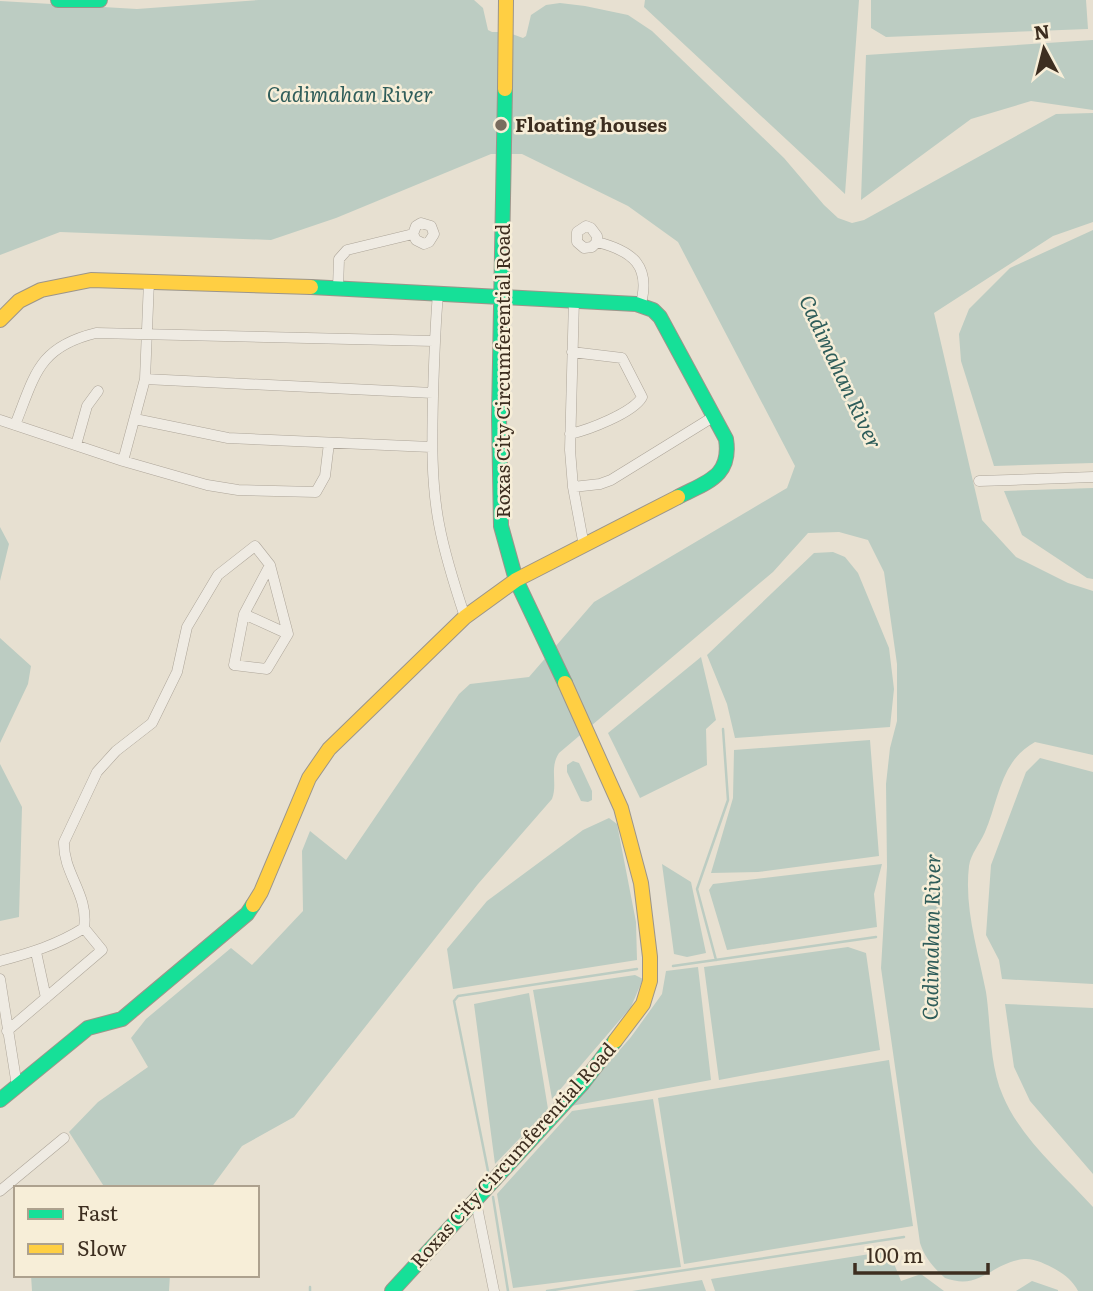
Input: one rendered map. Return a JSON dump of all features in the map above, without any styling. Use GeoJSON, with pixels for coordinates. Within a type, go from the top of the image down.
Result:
{"type":"FeatureCollection","features":[{"type":"Feature","properties":{"kind":"street"},"geometry":{"type":"LineString","coordinates":[[58,0],[100,0]]}},
{"type":"Feature","properties":{"kind":"street","name":"Roxas City Circumferential Road"},"geometry":{"type":"LineString","coordinates":[[392,1291],[476,1202],[600,1061],[643,1004],[650,981],[650,957],[641,883],[621,808],[516,580],[501,526],[499,417],[506,0]]}},
{"type":"Feature","properties":{"kind":"street"},"geometry":{"type":"LineString","coordinates":[[338,288],[339,260],[347,250],[413,234]]}},
{"type":"Feature","properties":{"kind":"street"},"geometry":{"type":"LineString","coordinates":[[597,242],[621,248],[636,262],[644,283],[640,307]]}},
{"type":"Feature","properties":{"kind":"street"},"geometry":{"type":"LineString","coordinates":[[0,320],[33,291],[56,284],[91,279],[621,301],[653,310],[660,317],[726,439],[728,450],[727,461],[716,477],[516,580],[464,617],[329,749],[309,778],[261,892],[247,914],[122,1019],[88,1028],[0,1100]]}},
{"type":"Feature","properties":{"kind":"street"},"geometry":{"type":"LineString","coordinates":[[123,461],[145,379],[149,281]]}},
{"type":"Feature","properties":{"kind":"street"},"geometry":{"type":"LineString","coordinates":[[438,294],[431,447],[439,523],[464,617]]}},
{"type":"Feature","properties":{"kind":"street"},"geometry":{"type":"LineString","coordinates":[[575,299],[570,434],[573,487],[584,546]]}},
{"type":"Feature","properties":{"kind":"street"},"geometry":{"type":"LineString","coordinates":[[15,425],[36,371],[50,353],[71,339],[96,333],[434,341]]}},
{"type":"Feature","properties":{"kind":"street"},"geometry":{"type":"LineString","coordinates":[[570,434],[589,430],[636,405],[642,397],[622,358],[572,352]]}},
{"type":"Feature","properties":{"kind":"street"},"geometry":{"type":"LineString","coordinates":[[145,379],[433,393]]}},
{"type":"Feature","properties":{"kind":"street"},"geometry":{"type":"LineString","coordinates":[[76,445],[87,405],[98,391]]}},
{"type":"Feature","properties":{"kind":"street"},"geometry":{"type":"LineString","coordinates":[[573,487],[611,480],[713,417]]}},
{"type":"Feature","properties":{"kind":"street"},"geometry":{"type":"LineString","coordinates":[[135,419],[228,438],[431,447]]}},
{"type":"Feature","properties":{"kind":"street"},"geometry":{"type":"LineString","coordinates":[[0,420],[123,461],[238,491],[316,492],[325,476],[328,443]]}},
{"type":"Feature","properties":{"kind":"street"},"geometry":{"type":"LineString","coordinates":[[979,481],[1093,477]]}},
{"type":"Feature","properties":{"kind":"street"},"geometry":{"type":"LineString","coordinates":[[4,1025],[46,998],[102,950],[84,928],[86,913],[64,855],[64,842],[97,772],[116,751],[152,723],[177,672],[187,627],[218,575],[256,545],[270,565],[288,634],[267,669],[234,664],[244,614],[270,565]]}},
{"type":"Feature","properties":{"kind":"street"},"geometry":{"type":"LineString","coordinates":[[244,614],[288,634]]}},
{"type":"Feature","properties":{"kind":"street"},"geometry":{"type":"LineString","coordinates":[[0,961],[36,952],[67,939],[84,928]]}},
{"type":"Feature","properties":{"kind":"street"},"geometry":{"type":"LineString","coordinates":[[36,952],[46,998]]}},
{"type":"Feature","properties":{"kind":"street"},"geometry":{"type":"LineString","coordinates":[[0,979],[4,1025],[16,1086]]}},
{"type":"Feature","properties":{"kind":"street"},"geometry":{"type":"LineString","coordinates":[[0,1191],[64,1138]]}},
{"type":"Feature","properties":{"kind":"street"},"geometry":{"type":"LineString","coordinates":[[476,1202],[494,1291]]}},
{"type":"Feature","properties":{"kind":"water","name":"Cadimahan River"},"geometry":{"type":"Polygon","coordinates":[[[259,0],[474,0],[483,8],[488,30],[507,32],[523,38],[526,36],[531,15],[546,5],[560,3],[585,6],[628,15],[652,31],[784,158],[838,218],[852,223],[864,220],[1056,114],[1093,113],[1093,222],[1053,236],[934,313],[982,520],[1016,557],[1068,583],[1093,591],[1093,755],[1035,742],[1014,760],[1007,770],[985,832],[970,861],[968,898],[986,992],[998,1084],[1020,1127],[1093,1207],[1093,1291],[1078,1291],[1071,1281],[1058,1271],[1028,1259],[1012,1261],[977,1279],[957,1281],[945,1278],[930,1262],[920,1243],[881,968],[887,867],[886,784],[890,748],[897,721],[897,664],[884,572],[868,540],[839,532],[808,533],[773,572],[559,753],[555,764],[552,799],[478,884],[294,1117],[242,1146],[212,1186],[104,1186],[69,1132],[98,1102],[148,1067],[131,1038],[146,1019],[231,948],[252,965],[303,911],[302,851],[310,831],[346,860],[459,694],[470,684],[529,677],[594,602],[787,488],[795,466],[678,242],[628,206],[522,154],[491,154],[336,218],[271,240],[60,232],[0,255],[0,1],[137,9],[259,0]]]}},
{"type":"Feature","properties":{"kind":"water"},"geometry":{"type":"Polygon","coordinates":[[[645,0],[859,0],[845,194],[644,7],[645,0]]]}},
{"type":"Feature","properties":{"kind":"water"},"geometry":{"type":"Polygon","coordinates":[[[871,0],[1086,0],[1088,29],[886,37],[871,28],[871,0]]]}},
{"type":"Feature","properties":{"kind":"water"},"geometry":{"type":"Polygon","coordinates":[[[1093,40],[1093,110],[1031,101],[971,119],[861,200],[866,55],[1093,40]]]}},
{"type":"Feature","properties":{"kind":"water"},"geometry":{"type":"Polygon","coordinates":[[[1093,230],[1093,463],[994,466],[961,361],[959,334],[969,309],[1010,268],[1093,230]]]}},
{"type":"Feature","properties":{"kind":"water"},"geometry":{"type":"Polygon","coordinates":[[[1093,488],[1093,579],[1087,578],[1022,535],[1004,491],[1093,488]]]}},
{"type":"Feature","properties":{"kind":"water"},"geometry":{"type":"Polygon","coordinates":[[[0,527],[9,544],[0,581],[0,527]]]}},
{"type":"Feature","properties":{"kind":"water"},"geometry":{"type":"Polygon","coordinates":[[[833,552],[845,557],[858,573],[889,648],[894,689],[890,727],[735,738],[727,704],[707,655],[814,553],[833,552]]]}},
{"type":"Feature","properties":{"kind":"water"},"geometry":{"type":"Polygon","coordinates":[[[0,638],[31,666],[28,684],[0,743],[0,638]]]}},
{"type":"Feature","properties":{"kind":"water"},"geometry":{"type":"Polygon","coordinates":[[[701,657],[716,720],[706,729],[707,765],[640,798],[608,733],[701,657]]]}},
{"type":"Feature","properties":{"kind":"water"},"geometry":{"type":"Polygon","coordinates":[[[870,740],[879,856],[758,872],[711,873],[733,798],[734,750],[870,740]]]}},
{"type":"Feature","properties":{"kind":"water"},"geometry":{"type":"Polygon","coordinates":[[[1040,758],[1093,772],[1093,984],[1002,979],[999,960],[986,935],[991,865],[1026,772],[1040,758]]]}},
{"type":"Feature","properties":{"kind":"water"},"geometry":{"type":"Polygon","coordinates":[[[573,761],[579,763],[592,791],[592,800],[588,802],[581,801],[567,772],[567,765],[573,761]]]}},
{"type":"Feature","properties":{"kind":"water"},"geometry":{"type":"Polygon","coordinates":[[[0,764],[22,807],[19,917],[0,921],[0,764]]]}},
{"type":"Feature","properties":{"kind":"water"},"geometry":{"type":"Polygon","coordinates":[[[609,818],[617,824],[636,922],[637,960],[453,989],[447,949],[487,901],[583,830],[609,818]]]}},
{"type":"Feature","properties":{"kind":"water"},"geometry":{"type":"Polygon","coordinates":[[[662,864],[691,882],[706,953],[687,957],[674,954],[662,864]]]}},
{"type":"Feature","properties":{"kind":"water"},"geometry":{"type":"Polygon","coordinates":[[[882,864],[874,894],[877,927],[727,950],[709,890],[713,884],[882,864]]]}},
{"type":"Feature","properties":{"kind":"water"},"geometry":{"type":"Polygon","coordinates":[[[848,947],[866,953],[880,1050],[719,1080],[704,967],[848,947]]]}},
{"type":"Feature","properties":{"kind":"water"},"geometry":{"type":"Polygon","coordinates":[[[698,967],[711,1080],[571,1106],[631,1037],[662,994],[666,971],[698,967]]]}},
{"type":"Feature","properties":{"kind":"water"},"geometry":{"type":"Polygon","coordinates":[[[635,975],[643,979],[631,1007],[552,1099],[533,990],[635,975]]]}},
{"type":"Feature","properties":{"kind":"water"},"geometry":{"type":"Polygon","coordinates":[[[529,993],[548,1109],[495,1164],[474,1004],[529,993]]]}},
{"type":"Feature","properties":{"kind":"water"},"geometry":{"type":"Polygon","coordinates":[[[1005,1004],[1093,1008],[1093,1174],[1030,1101],[1014,1067],[1005,1004]]]}},
{"type":"Feature","properties":{"kind":"water"},"geometry":{"type":"Polygon","coordinates":[[[889,1060],[913,1226],[684,1264],[658,1098],[889,1060]]]}},
{"type":"Feature","properties":{"kind":"water"},"geometry":{"type":"Polygon","coordinates":[[[653,1099],[681,1267],[513,1288],[497,1194],[572,1111],[653,1099]]]}},
{"type":"Feature","properties":{"kind":"water"},"geometry":{"type":"Polygon","coordinates":[[[889,1251],[901,1281],[921,1274],[944,1291],[715,1291],[711,1279],[889,1251]]]}},
{"type":"Feature","properties":{"kind":"water"},"geometry":{"type":"Polygon","coordinates":[[[31,1277],[170,1277],[169,1291],[32,1291],[31,1277]]]}},
{"type":"Feature","properties":{"kind":"water"},"geometry":{"type":"Polygon","coordinates":[[[702,1280],[706,1291],[632,1291],[702,1280]]]}},
{"type":"Feature","properties":{"kind":"water"},"geometry":{"type":"Polygon","coordinates":[[[1032,1281],[1058,1290],[1058,1291],[1016,1291],[1032,1281]]]}},
{"type":"Feature","properties":{"kind":"waterway"},"geometry":{"type":"LineString","coordinates":[[716,960],[697,889],[728,800],[723,729]]}},
{"type":"Feature","properties":{"kind":"waterway"},"geometry":{"type":"LineString","coordinates":[[673,966],[876,937]]}},
{"type":"Feature","properties":{"kind":"waterway"},"geometry":{"type":"LineString","coordinates":[[488,1171],[454,1001],[458,996],[637,969]]}},
{"type":"Feature","properties":{"kind":"waterway"},"geometry":{"type":"LineString","coordinates":[[493,1197],[508,1291]]}},
{"type":"Feature","properties":{"kind":"waterway"},"geometry":{"type":"LineString","coordinates":[[547,1291],[904,1237]]}},
{"type":"Feature","properties":{"kind":"traffic: fast"},"geometry":{"type":"LineString","coordinates":[[58,0],[100,0]]}},
{"type":"Feature","properties":{"kind":"traffic: fast"},"geometry":{"type":"LineString","coordinates":[[505,89],[499,417],[501,526],[516,580],[565,683]]}},
{"type":"Feature","properties":{"kind":"traffic: fast"},"geometry":{"type":"LineString","coordinates":[[311,287],[636,304],[653,310],[660,317],[726,439],[727,452],[721,470],[715,477],[678,497]]}},
{"type":"Feature","properties":{"kind":"traffic: fast"},"geometry":{"type":"LineString","coordinates":[[0,1100],[88,1028],[122,1019],[247,914],[253,905]]}},
{"type":"Feature","properties":{"kind":"traffic: fast"},"geometry":{"type":"LineString","coordinates":[[392,1291],[583,1083],[615,1041]]}},
{"type":"Feature","properties":{"kind":"traffic: slow"},"geometry":{"type":"LineString","coordinates":[[505,89],[506,0]]}},
{"type":"Feature","properties":{"kind":"traffic: slow"},"geometry":{"type":"LineString","coordinates":[[0,320],[19,301],[41,290],[91,280],[311,287]]}},
{"type":"Feature","properties":{"kind":"traffic: slow"},"geometry":{"type":"LineString","coordinates":[[253,905],[309,778],[329,749],[465,617],[516,580],[678,497]]}},
{"type":"Feature","properties":{"kind":"traffic: slow"},"geometry":{"type":"LineString","coordinates":[[565,683],[621,808],[641,883],[650,957],[650,981],[643,1004],[615,1041]]}},
{"type":"Feature","properties":{"kind":"place","name":"Floating houses"},"geometry":{"type":"Point","coordinates":[501,125]}}]}
